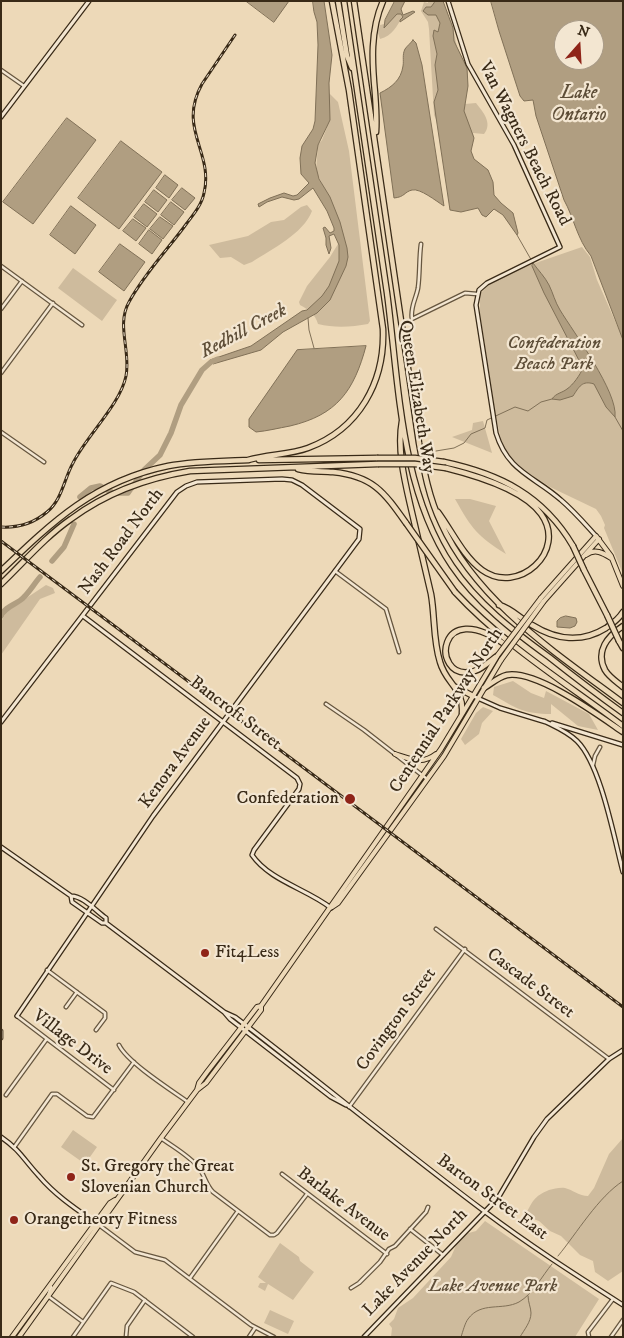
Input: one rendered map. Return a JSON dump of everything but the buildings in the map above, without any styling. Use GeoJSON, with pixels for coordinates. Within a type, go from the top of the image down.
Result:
{"type":"FeatureCollection","features":[{"type":"Feature","properties":{"kind":"highway"},"geometry":{"type":"LineString","coordinates":[[248,460],[301,450],[335,434],[353,419],[365,403],[372,390],[381,362],[383,330],[349,90],[332,1]]}},
{"type":"Feature","properties":{"kind":"highway"},"geometry":{"type":"LineString","coordinates":[[338,1],[347,56],[354,75]]}},
{"type":"Feature","properties":{"kind":"highway","name":"Queen Elizabeth Way"},"geometry":{"type":"LineString","coordinates":[[344,1],[403,417],[411,468],[423,509],[434,535],[452,566],[466,584],[506,625],[623,713]]}},
{"type":"Feature","properties":{"kind":"highway","name":"Queen Elizabeth Way"},"geometry":{"type":"LineString","coordinates":[[354,1],[419,443],[426,482],[434,508],[448,539],[459,557],[498,604],[580,671],[623,703]]}},
{"type":"Feature","properties":{"kind":"highway"},"geometry":{"type":"LineString","coordinates":[[375,139],[377,120],[372,44],[374,30],[383,1]]}},
{"type":"Feature","properties":{"kind":"highway"},"geometry":{"type":"LineString","coordinates":[[403,417],[400,434],[403,472],[431,596],[440,662],[446,676],[461,696],[463,701],[462,713]]}},
{"type":"Feature","properties":{"kind":"highway"},"geometry":{"type":"LineString","coordinates":[[1,584],[60,528],[90,506],[110,495],[140,483],[170,474],[215,469],[289,467],[415,458],[444,462],[482,472],[524,493],[553,517],[572,546],[623,648]]}},
{"type":"Feature","properties":{"kind":"highway"},"geometry":{"type":"LineString","coordinates":[[1,571],[58,518],[105,488],[139,474],[169,466],[248,460],[378,461],[446,468],[491,482],[532,504],[541,514],[546,524],[548,537],[546,550],[539,563],[528,572],[514,577],[495,576],[482,570],[476,564],[462,548],[434,508]]}},
{"type":"Feature","properties":{"kind":"highway"},"geometry":{"type":"LineString","coordinates":[[289,467],[349,475],[365,480],[383,492],[455,592],[476,615],[518,649],[623,726]]}},
{"type":"Feature","properties":{"kind":"highway"},"geometry":{"type":"LineString","coordinates":[[498,604],[506,606],[534,627],[570,639],[590,636],[623,617]]}},
{"type":"Feature","properties":{"kind":"highway"},"geometry":{"type":"LineString","coordinates":[[616,621],[623,612]]}},
{"type":"Feature","properties":{"kind":"highway"},"geometry":{"type":"LineString","coordinates":[[499,658],[476,671],[465,673],[450,665],[446,656],[446,647],[448,640],[453,634],[468,628],[484,633],[508,646],[518,649]]}},
{"type":"Feature","properties":{"kind":"highway"},"geometry":{"type":"LineString","coordinates":[[623,628],[606,640],[602,659],[608,674],[623,687]]}},
{"type":"Feature","properties":{"kind":"highway"},"geometry":{"type":"LineString","coordinates":[[481,687],[506,675],[527,678],[568,696],[623,732]]}},
{"type":"Feature","properties":{"kind":"highway"},"geometry":{"type":"LineString","coordinates":[[451,683],[475,698]]}},
{"type":"Feature","properties":{"kind":"main road","name":"Centennial Parkway North"},"geometry":{"type":"LineString","coordinates":[[542,600],[598,537]]}},
{"type":"Feature","properties":{"kind":"main road","name":"Centennial Parkway North"},"geometry":{"type":"LineString","coordinates":[[331,908],[338,903],[444,756],[481,687],[499,658],[542,600],[598,537]]}},
{"type":"Feature","properties":{"kind":"main road"},"geometry":{"type":"LineString","coordinates":[[598,537],[612,559],[623,586]]}},
{"type":"Feature","properties":{"kind":"main road"},"geometry":{"type":"LineString","coordinates":[[582,557],[593,551],[600,552],[612,559]]}},
{"type":"Feature","properties":{"kind":"main road","name":"Centennial Parkway North"},"geometry":{"type":"LineString","coordinates":[[12,1337],[52,1282],[114,1205],[115,1200],[197,1090],[199,1083],[261,1010],[261,1006],[441,749],[462,713],[475,698]]}},
{"type":"Feature","properties":{"kind":"main road"},"geometry":{"type":"LineString","coordinates":[[395,754],[421,761],[428,759],[441,749]]}},
{"type":"Feature","properties":{"kind":"main road","name":"Centennial Parkway North"},"geometry":{"type":"LineString","coordinates":[[245,1029],[244,1024],[257,1006],[261,1006]]}},
{"type":"Feature","properties":{"kind":"main road","name":"Centennial Parkway North"},"geometry":{"type":"LineString","coordinates":[[19,1337],[97,1224]]}},
{"type":"Feature","properties":{"kind":"street"},"geometry":{"type":"LineString","coordinates":[[1,117],[89,1]]}},
{"type":"Feature","properties":{"kind":"street","name":"Van Wagners Beach Road"},"geometry":{"type":"LineString","coordinates":[[448,1],[468,64],[514,145],[560,247],[487,282],[477,294]]}},
{"type":"Feature","properties":{"kind":"street"},"geometry":{"type":"LineString","coordinates":[[1,70],[24,86]]}},
{"type":"Feature","properties":{"kind":"street"},"geometry":{"type":"LineString","coordinates":[[421,244],[418,290],[412,307],[412,319],[465,293],[477,294],[476,305],[492,415],[496,433],[504,453],[512,464],[562,500],[598,537]]}},
{"type":"Feature","properties":{"kind":"street"},"geometry":{"type":"LineString","coordinates":[[1,266],[82,325]]}},
{"type":"Feature","properties":{"kind":"street"},"geometry":{"type":"LineString","coordinates":[[1,309],[22,281]]}},
{"type":"Feature","properties":{"kind":"street"},"geometry":{"type":"LineString","coordinates":[[1,373],[53,303]]}},
{"type":"Feature","properties":{"kind":"street"},"geometry":{"type":"LineString","coordinates":[[1,432],[44,462]]}},
{"type":"Feature","properties":{"kind":"street","name":"Nash Road North"},"geometry":{"type":"LineString","coordinates":[[1,722],[177,492],[186,486],[197,482],[292,480],[302,485],[360,529]]}},
{"type":"Feature","properties":{"kind":"street","name":"Kenora Avenue"},"geometry":{"type":"LineString","coordinates":[[17,1016],[154,816],[359,539],[360,529]]}},
{"type":"Feature","properties":{"kind":"street"},"geometry":{"type":"LineString","coordinates":[[335,571],[386,609],[398,652]]}},
{"type":"Feature","properties":{"kind":"street","name":"Bancroft Street"},"geometry":{"type":"LineString","coordinates":[[83,616],[223,721],[299,781],[297,792],[252,855],[258,862],[289,885],[313,896],[331,908]]}},
{"type":"Feature","properties":{"kind":"street"},"geometry":{"type":"LineString","coordinates":[[475,698],[500,708],[623,745]]}},
{"type":"Feature","properties":{"kind":"street"},"geometry":{"type":"LineString","coordinates":[[326,704],[428,779]]}},
{"type":"Feature","properties":{"kind":"street"},"geometry":{"type":"LineString","coordinates":[[544,721],[577,741],[587,753],[593,765],[623,872]]}},
{"type":"Feature","properties":{"kind":"street"},"geometry":{"type":"LineString","coordinates":[[593,765],[594,756],[600,747]]}},
{"type":"Feature","properties":{"kind":"street","name":"Barton Street East"},"geometry":{"type":"LineString","coordinates":[[1,847],[106,918],[106,922],[224,1012],[230,1019],[282,1052],[340,1097],[349,1107],[485,1212],[623,1305]]}},
{"type":"Feature","properties":{"kind":"street","name":"Barton Street East"},"geometry":{"type":"LineString","coordinates":[[71,896],[72,902],[102,923],[106,922]]}},
{"type":"Feature","properties":{"kind":"street","name":"Cascade Street"},"geometry":{"type":"LineString","coordinates":[[436,929],[609,1059]]}},
{"type":"Feature","properties":{"kind":"street","name":"Covington Street"},"geometry":{"type":"LineString","coordinates":[[349,1107],[465,949]]}},
{"type":"Feature","properties":{"kind":"street"},"geometry":{"type":"LineString","coordinates":[[47,970],[105,1013],[105,1018],[96,1030]]}},
{"type":"Feature","properties":{"kind":"street"},"geometry":{"type":"LineString","coordinates":[[66,1008],[77,992]]}},
{"type":"Feature","properties":{"kind":"street","name":"Barton Street East"},"geometry":{"type":"LineString","coordinates":[[224,1012],[244,1024]]}},
{"type":"Feature","properties":{"kind":"street","name":"Village Drive"},"geometry":{"type":"LineString","coordinates":[[17,1016],[114,1090]]}},
{"type":"Feature","properties":{"kind":"street","name":"Barton Street East"},"geometry":{"type":"LineString","coordinates":[[245,1029],[278,1057],[338,1102],[349,1107]]}},
{"type":"Feature","properties":{"kind":"street"},"geometry":{"type":"LineString","coordinates":[[1,1031],[1,1038]]}},
{"type":"Feature","properties":{"kind":"street"},"geometry":{"type":"LineString","coordinates":[[6,1095],[46,1039]]}},
{"type":"Feature","properties":{"kind":"street"},"geometry":{"type":"LineString","coordinates":[[119,1045],[121,1050],[134,1062],[188,1102]]}},
{"type":"Feature","properties":{"kind":"street","name":"Lake Avenue North"},"geometry":{"type":"LineString","coordinates":[[364,1337],[501,1194],[534,1137],[547,1119],[609,1059],[623,1050]]}},
{"type":"Feature","properties":{"kind":"street"},"geometry":{"type":"LineString","coordinates":[[278,1057],[282,1052]]}},
{"type":"Feature","properties":{"kind":"street"},"geometry":{"type":"LineString","coordinates":[[14,1146],[52,1094],[58,1094],[90,1117],[94,1116],[134,1062]]}},
{"type":"Feature","properties":{"kind":"street"},"geometry":{"type":"LineString","coordinates":[[1,1137],[14,1146],[57,1194],[135,1252],[165,1260],[255,1328],[274,1337]]}},
{"type":"Feature","properties":{"kind":"street"},"geometry":{"type":"LineString","coordinates":[[160,1138],[200,1168],[210,1189],[270,1235],[274,1235],[307,1194]]}},
{"type":"Feature","properties":{"kind":"street","name":"Barlake Avenue"},"geometry":{"type":"LineString","coordinates":[[282,1174],[387,1254],[426,1212],[428,1207]]}},
{"type":"Feature","properties":{"kind":"street"},"geometry":{"type":"LineString","coordinates":[[190,1278],[238,1211]]}},
{"type":"Feature","properties":{"kind":"street"},"geometry":{"type":"LineString","coordinates":[[410,1229],[443,1255]]}},
{"type":"Feature","properties":{"kind":"street"},"geometry":{"type":"LineString","coordinates":[[351,1288],[359,1283],[387,1254]]}},
{"type":"Feature","properties":{"kind":"street"},"geometry":{"type":"LineString","coordinates":[[52,1282],[48,1296],[83,1322]]}},
{"type":"Feature","properties":{"kind":"street"},"geometry":{"type":"LineString","coordinates":[[73,1337],[111,1282],[134,1292],[192,1337]]}},
{"type":"Feature","properties":{"kind":"street"},"geometry":{"type":"LineString","coordinates":[[589,1337],[588,1332],[613,1299]]}},
{"type":"Feature","properties":{"kind":"street"},"geometry":{"type":"LineString","coordinates":[[126,1337],[127,1326],[145,1300]]}},
{"type":"Feature","properties":{"kind":"street"},"geometry":{"type":"LineString","coordinates":[[610,1337],[623,1320]]}},
{"type":"Feature","properties":{"kind":"street"},"geometry":{"type":"LineString","coordinates":[[249,1337],[255,1328]]}},
{"type":"Feature","properties":{"kind":"green space"},"geometry":{"type":"Polygon","coordinates":[[[428,1],[443,1],[453,28],[457,47],[467,68],[468,86],[465,104],[476,103],[484,114],[488,126],[484,134],[473,133],[474,138],[471,151],[474,159],[488,170],[493,182],[494,195],[513,213],[517,235],[502,214],[494,209],[486,217],[476,208],[434,115],[429,29],[428,22],[421,11],[424,2],[428,3],[428,1]]]}},
{"type":"Feature","properties":{"kind":"green space"},"geometry":{"type":"Polygon","coordinates":[[[397,14],[401,14],[403,17],[391,33],[380,39],[378,33],[380,25],[384,24],[384,27],[397,14]]]}},
{"type":"Feature","properties":{"kind":"green space"},"geometry":{"type":"Polygon","coordinates":[[[328,92],[338,102],[349,151],[370,321],[368,324],[362,325],[337,327],[318,324],[313,315],[300,305],[299,302],[307,286],[338,244],[338,226],[331,203],[316,171],[318,145],[327,127],[328,92]]]}},
{"type":"Feature","properties":{"kind":"green space"},"geometry":{"type":"Polygon","coordinates":[[[307,205],[312,211],[302,227],[252,262],[244,265],[231,257],[220,258],[209,245],[248,236],[271,222],[284,220],[301,207],[307,205]]]}},
{"type":"Feature","properties":{"kind":"green space","name":"Confederation Beach Park"},"geometry":{"type":"Polygon","coordinates":[[[582,247],[590,257],[597,280],[623,339],[623,574],[604,528],[605,525],[596,509],[550,487],[524,470],[508,455],[504,448],[495,412],[480,313],[480,294],[488,285],[521,268],[582,247]]]}},
{"type":"Feature","properties":{"kind":"green space"},"geometry":{"type":"Polygon","coordinates":[[[73,268],[117,300],[102,321],[58,288],[73,268]]]}},
{"type":"Feature","properties":{"kind":"green space"},"geometry":{"type":"Polygon","coordinates":[[[483,421],[492,453],[452,437],[472,430],[473,423],[483,421]]]}},
{"type":"Feature","properties":{"kind":"green space"},"geometry":{"type":"Polygon","coordinates":[[[455,499],[470,499],[496,506],[489,521],[506,554],[476,531],[455,499]]]}},
{"type":"Feature","properties":{"kind":"green space"},"geometry":{"type":"Polygon","coordinates":[[[46,585],[53,588],[55,593],[40,599],[1,655],[1,622],[7,611],[46,585]]]}},
{"type":"Feature","properties":{"kind":"green space"},"geometry":{"type":"Polygon","coordinates":[[[513,681],[531,693],[544,698],[546,691],[589,714],[598,730],[578,726],[551,704],[551,714],[534,713],[514,707],[493,695],[494,687],[513,681]]]}},
{"type":"Feature","properties":{"kind":"green space"},"geometry":{"type":"Polygon","coordinates":[[[483,707],[493,711],[482,723],[479,734],[465,745],[461,739],[476,713],[483,707]]]}},
{"type":"Feature","properties":{"kind":"green space"},"geometry":{"type":"Polygon","coordinates":[[[73,1130],[97,1147],[85,1164],[61,1147],[73,1130]]]}},
{"type":"Feature","properties":{"kind":"green space"},"geometry":{"type":"Polygon","coordinates":[[[623,1138],[623,1271],[608,1281],[595,1272],[593,1261],[580,1255],[561,1236],[550,1231],[539,1221],[525,1216],[534,1200],[549,1190],[565,1188],[588,1196],[594,1188],[609,1154],[623,1138]]]}},
{"type":"Feature","properties":{"kind":"green space","name":"Lake Avenue Park"},"geometry":{"type":"Polygon","coordinates":[[[485,1221],[599,1299],[575,1337],[391,1337],[392,1328],[389,1324],[394,1319],[398,1308],[413,1298],[451,1257],[458,1241],[465,1234],[476,1231],[485,1221]]]}},
{"type":"Feature","properties":{"kind":"green space"},"geometry":{"type":"Polygon","coordinates":[[[280,1243],[299,1257],[300,1261],[314,1272],[293,1300],[268,1284],[265,1291],[258,1287],[260,1283],[266,1283],[258,1277],[280,1243]]]}},
{"type":"Feature","properties":{"kind":"green space"},"geometry":{"type":"Polygon","coordinates":[[[270,1310],[294,1321],[288,1334],[264,1323],[270,1310]]]}},
{"type":"Feature","properties":{"kind":"water"},"geometry":{"type":"Polygon","coordinates":[[[246,1],[289,1],[274,22],[246,1]]]}},
{"type":"Feature","properties":{"kind":"water"},"geometry":{"type":"Polygon","coordinates":[[[313,1],[324,1],[332,55],[329,83],[330,120],[318,145],[315,163],[319,179],[330,197],[340,222],[347,248],[346,266],[330,300],[317,313],[283,332],[261,350],[213,364],[210,360],[251,346],[302,311],[307,310],[322,296],[329,286],[339,261],[339,245],[334,234],[329,236],[331,248],[329,254],[323,228],[325,227],[330,233],[334,231],[334,228],[327,211],[313,188],[299,199],[294,200],[282,197],[259,207],[258,204],[284,193],[293,196],[297,195],[309,183],[301,174],[300,158],[302,146],[313,129],[315,121],[318,45],[317,22],[313,1]]]}},
{"type":"Feature","properties":{"kind":"water"},"geometry":{"type":"Polygon","coordinates":[[[395,1],[405,1],[401,9],[403,15],[415,12],[400,22],[403,17],[401,14],[397,14],[384,28],[385,20],[395,1]]]}},
{"type":"Feature","properties":{"kind":"water"},"geometry":{"type":"Polygon","coordinates":[[[434,1],[443,1],[453,28],[454,41],[467,68],[468,86],[464,111],[474,138],[471,151],[474,159],[488,170],[493,182],[494,195],[513,213],[517,235],[503,215],[494,209],[486,217],[482,215],[478,208],[461,212],[450,210],[434,102],[438,90],[435,65],[437,54],[433,36],[434,30],[438,32],[440,23],[436,15],[428,15],[423,11],[426,7],[431,7],[434,1]]]}},
{"type":"Feature","properties":{"kind":"water","name":"Lake Ontario"},"geometry":{"type":"Polygon","coordinates":[[[491,1],[623,1],[623,340],[591,256],[582,243],[564,200],[536,116],[533,100],[524,101],[520,96],[491,1]]]}},
{"type":"Feature","properties":{"kind":"water"},"geometry":{"type":"Polygon","coordinates":[[[413,40],[416,43],[422,65],[444,206],[424,193],[415,190],[394,198],[380,93],[392,86],[398,79],[402,71],[404,51],[413,40]]]}},
{"type":"Feature","properties":{"kind":"water"},"geometry":{"type":"Polygon","coordinates":[[[67,118],[96,140],[33,224],[3,202],[67,118]]]}},
{"type":"Feature","properties":{"kind":"water"},"geometry":{"type":"Polygon","coordinates":[[[121,141],[162,172],[119,229],[78,198],[121,141]]]}},
{"type":"Feature","properties":{"kind":"water"},"geometry":{"type":"Polygon","coordinates":[[[165,175],[178,185],[169,198],[156,188],[165,175]]]}},
{"type":"Feature","properties":{"kind":"water"},"geometry":{"type":"Polygon","coordinates":[[[182,188],[195,198],[185,210],[172,200],[182,188]]]}},
{"type":"Feature","properties":{"kind":"water"},"geometry":{"type":"Polygon","coordinates":[[[154,190],[167,200],[158,212],[145,202],[154,190]]]}},
{"type":"Feature","properties":{"kind":"water"},"geometry":{"type":"Polygon","coordinates":[[[171,202],[184,212],[174,225],[161,215],[171,202]]]}},
{"type":"Feature","properties":{"kind":"water"},"geometry":{"type":"Polygon","coordinates":[[[144,204],[157,214],[147,227],[134,217],[144,204]]]}},
{"type":"Feature","properties":{"kind":"water"},"geometry":{"type":"Polygon","coordinates":[[[71,206],[96,225],[75,254],[50,235],[71,206]]]}},
{"type":"Feature","properties":{"kind":"water"},"geometry":{"type":"Polygon","coordinates":[[[160,217],[173,226],[163,239],[150,229],[160,217]]]}},
{"type":"Feature","properties":{"kind":"water"},"geometry":{"type":"Polygon","coordinates":[[[133,219],[146,228],[136,241],[123,231],[133,219]]]}},
{"type":"Feature","properties":{"kind":"water"},"geometry":{"type":"Polygon","coordinates":[[[149,230],[162,240],[152,254],[139,244],[149,230]]]}},
{"type":"Feature","properties":{"kind":"water"},"geometry":{"type":"Polygon","coordinates":[[[120,244],[145,262],[124,291],[99,272],[120,244]]]}},
{"type":"Feature","properties":{"kind":"water"},"geometry":{"type":"Polygon","coordinates":[[[533,263],[547,282],[560,310],[603,378],[614,406],[615,417],[606,407],[594,384],[584,384],[579,387],[573,396],[560,400],[552,399],[555,395],[572,385],[583,368],[544,293],[532,266],[533,263]]]}},
{"type":"Feature","properties":{"kind":"water"},"geometry":{"type":"Polygon","coordinates":[[[366,346],[356,376],[341,399],[332,408],[306,421],[290,426],[256,432],[249,427],[249,419],[297,350],[366,346]]]}},
{"type":"Feature","properties":{"kind":"water"},"geometry":{"type":"Polygon","coordinates":[[[566,616],[576,618],[575,626],[570,628],[557,627],[557,621],[566,616]]]}},
{"type":"Feature","properties":{"kind":"waterway"},"geometry":{"type":"LineString","coordinates":[[517,235],[533,263]]}},
{"type":"Feature","properties":{"kind":"waterway"},"geometry":{"type":"LineString","coordinates":[[308,318],[314,348]]}},
{"type":"Feature","properties":{"kind":"waterway","name":"Redhill Creek"},"geometry":{"type":"LineString","coordinates":[[80,497],[91,488],[100,486],[113,493],[128,493],[144,470],[160,455],[171,433],[181,405],[202,370],[218,359]]}},
{"type":"Feature","properties":{"kind":"waterway"},"geometry":{"type":"LineString","coordinates":[[436,451],[454,448],[464,443],[471,434],[485,428],[487,420],[515,407],[528,411],[541,402],[552,399]]}},
{"type":"Feature","properties":{"kind":"waterway"},"geometry":{"type":"LineString","coordinates":[[615,417],[623,431]]}},
{"type":"Feature","properties":{"kind":"waterway","name":"Redhill Creek"},"geometry":{"type":"LineString","coordinates":[[52,561],[64,547],[74,524]]}},
{"type":"Feature","properties":{"kind":"waterway","name":"Redhill Creek"},"geometry":{"type":"LineString","coordinates":[[1,616],[9,607],[24,597],[40,577]]}},
{"type":"Feature","properties":{"kind":"waterway"},"geometry":{"type":"LineString","coordinates":[[558,1256],[596,1206],[623,1181]]}},
{"type":"Feature","properties":{"kind":"waterway"},"geometry":{"type":"LineString","coordinates":[[461,1337],[464,1327],[473,1313],[485,1308],[512,1305],[524,1299],[552,1264]]}},
{"type":"Feature","properties":{"kind":"waterway"},"geometry":{"type":"LineString","coordinates":[[520,1337],[531,1316],[528,1296]]}},
{"type":"Feature","properties":{"kind":"railway"},"geometry":{"type":"LineString","coordinates":[[1,527],[14,527],[31,522],[42,516],[52,507],[79,452],[110,409],[123,387],[127,367],[124,329],[125,311],[142,281],[192,216],[201,201],[206,178],[194,127],[195,100],[202,84],[235,35]]}},
{"type":"Feature","properties":{"kind":"railway"},"geometry":{"type":"LineString","coordinates":[[1,541],[623,1007]]}},
{"type":"Feature","properties":{"kind":"place","name":"Confederation"},"geometry":{"type":"Point","coordinates":[350,799]}},
{"type":"Feature","properties":{"kind":"place","name":"Fit4Less"},"geometry":{"type":"Point","coordinates":[205,953]}},
{"type":"Feature","properties":{"kind":"place","name":"St. Gregory the Great Slovenian Church"},"geometry":{"type":"Point","coordinates":[71,1177]}},
{"type":"Feature","properties":{"kind":"place","name":"Orangetheory Fitness"},"geometry":{"type":"Point","coordinates":[14,1220]}}]}
